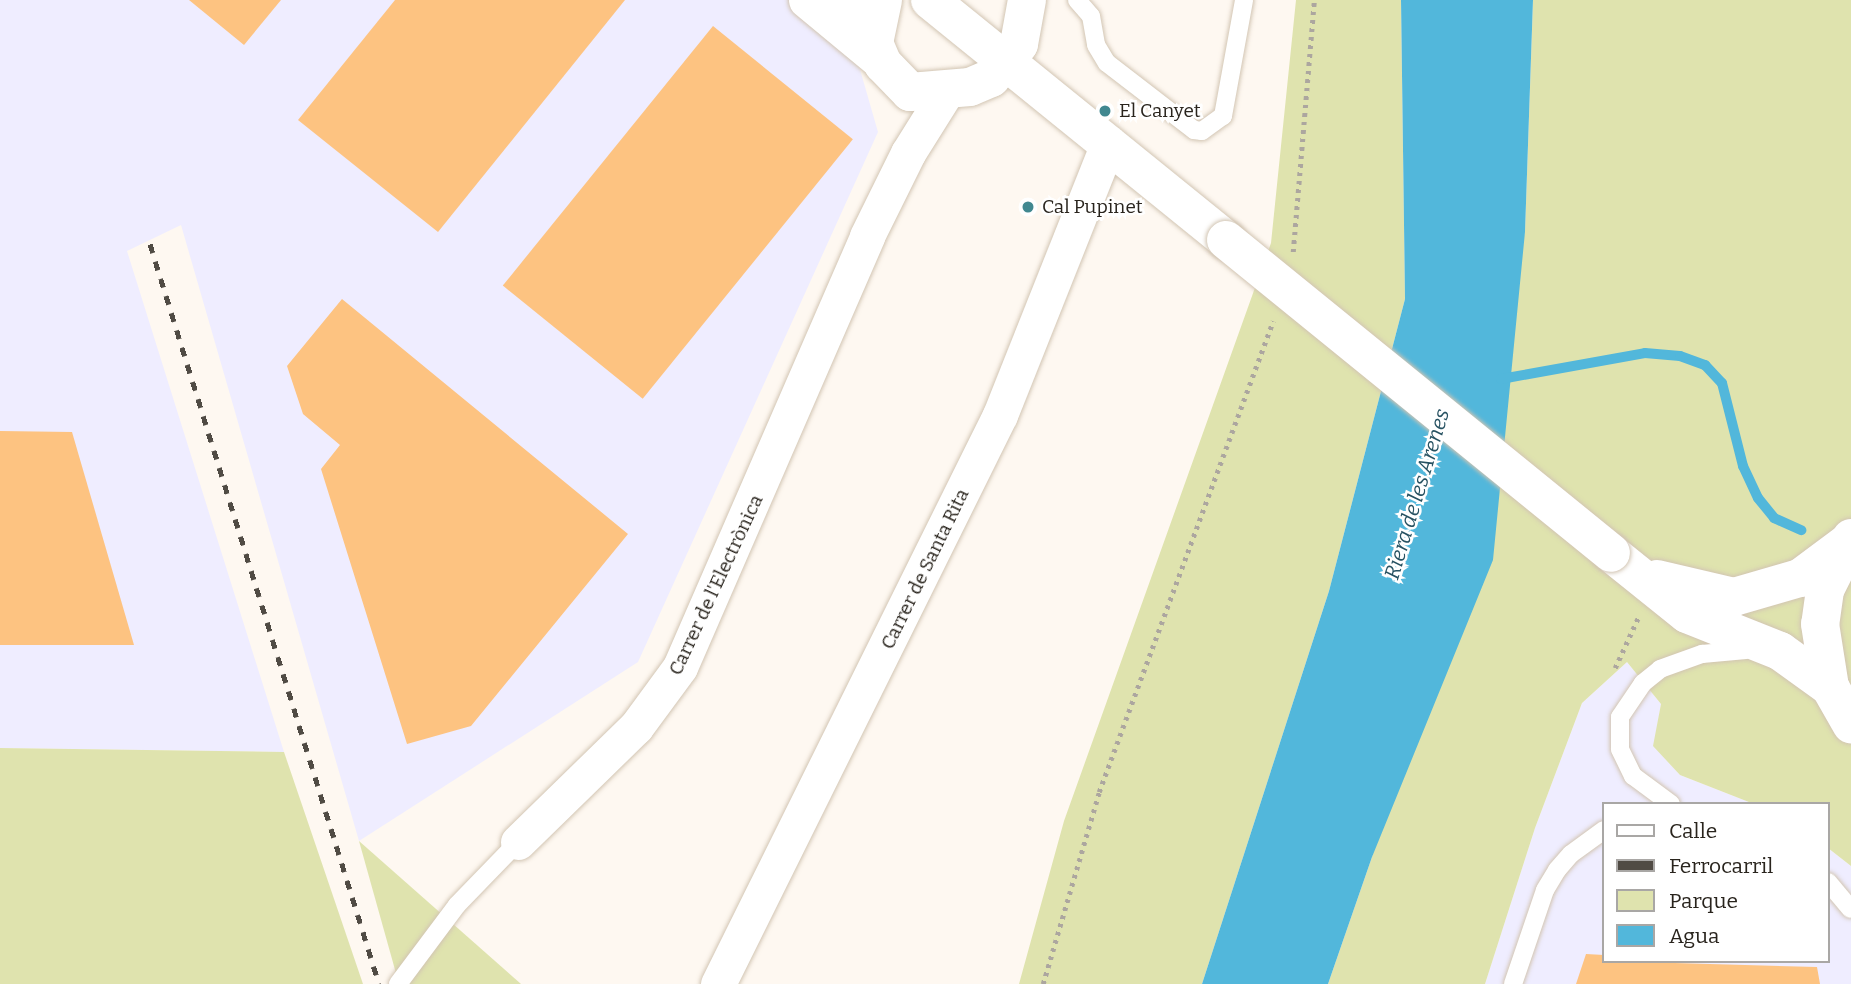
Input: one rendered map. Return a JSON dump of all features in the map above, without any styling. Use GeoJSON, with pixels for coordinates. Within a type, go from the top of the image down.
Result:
{"type":"FeatureCollection","features":[{"type":"Feature","properties":{"kind":"street"},"geometry":{"type":"LineString","coordinates":[[806,0],[883,64],[909,92],[980,83],[1008,62],[1019,44],[1027,0]]}},
{"type":"Feature","properties":{"kind":"street"},"geometry":{"type":"LineString","coordinates":[[817,0],[831,7],[882,5],[874,43],[883,64]]}},
{"type":"Feature","properties":{"kind":"street"},"geometry":{"type":"LineString","coordinates":[[930,0],[1687,614],[1780,651],[1830,687]]}},
{"type":"Feature","properties":{"kind":"street","name":"Carrer de l'Electrònica"},"geometry":{"type":"LineString","coordinates":[[518,842],[636,727],[680,667],[867,236],[908,153],[948,89]]}},
{"type":"Feature","properties":{"kind":"street","name":"Carrer de l'Electrònica"},"geometry":{"type":"LineString","coordinates":[[908,153],[909,92]]}},
{"type":"Feature","properties":{"kind":"street","name":"Carrer de Santa Rita"},"geometry":{"type":"LineString","coordinates":[[718,984],[1000,415],[1108,144]]}},
{"type":"Feature","properties":{"kind":"street"},"geometry":{"type":"LineString","coordinates":[[1624,563],[1692,591],[1734,597],[1800,579],[1849,540]]}},
{"type":"Feature","properties":{"kind":"street"},"geometry":{"type":"LineString","coordinates":[[1849,540],[1825,590],[1820,624],[1830,687],[1851,724]]}},
{"type":"Feature","properties":{"kind":"lane"},"geometry":{"type":"LineString","coordinates":[[1077,0],[1091,16],[1096,45],[1107,63],[1194,130],[1202,131],[1223,116],[1244,0]]}},
{"type":"Feature","properties":{"kind":"lane"},"geometry":{"type":"LineString","coordinates":[[1668,802],[1633,776],[1620,749],[1620,717],[1630,698],[1660,669],[1681,659],[1726,650],[1780,651]]}},
{"type":"Feature","properties":{"kind":"lane"},"geometry":{"type":"LineString","coordinates":[[1513,984],[1551,880],[1571,854],[1602,831]]}},
{"type":"Feature","properties":{"kind":"lane","name":"Carrer de l'Electrònica"},"geometry":{"type":"LineString","coordinates":[[398,984],[457,905],[518,842]]}},
{"type":"Feature","properties":{"kind":"lane"},"geometry":{"type":"LineString","coordinates":[[1830,884],[1851,909]]}},
{"type":"Feature","properties":{"kind":"path"},"geometry":{"type":"LineString","coordinates":[[1292,261],[1302,189],[1314,0]]}},
{"type":"Feature","properties":{"kind":"path"},"geometry":{"type":"LineString","coordinates":[[1043,984],[1099,792],[1278,307]]}},
{"type":"Feature","properties":{"kind":"path"},"geometry":{"type":"LineString","coordinates":[[1615,668],[1635,630],[1642,605],[1624,563]]}},
{"type":"Feature","properties":{"kind":"shaded area"},"geometry":{"type":"Polygon","coordinates":[[[0,0],[840,0],[878,132],[638,662],[359,841],[181,225],[127,251],[284,752],[0,748],[0,0]]]}},
{"type":"Feature","properties":{"kind":"shaded area"},"geometry":{"type":"Polygon","coordinates":[[[1627,662],[1661,704],[1654,746],[1680,775],[1749,802],[1602,802],[1602,963],[1830,963],[1830,850],[1851,866],[1851,984],[1485,984],[1535,828],[1582,703],[1627,662]]]}},
{"type":"Feature","properties":{"kind":"green space"},"geometry":{"type":"Polygon","coordinates":[[[1296,0],[1401,0],[1405,299],[1329,591],[1202,984],[1019,984],[1064,821],[1271,243],[1296,0]]]}},
{"type":"Feature","properties":{"kind":"green space"},"geometry":{"type":"Polygon","coordinates":[[[1533,0],[1851,0],[1851,866],[1830,850],[1830,802],[1749,802],[1680,775],[1653,746],[1661,704],[1627,662],[1582,703],[1535,828],[1485,984],[1328,984],[1372,857],[1525,232],[1533,0]]]}},
{"type":"Feature","properties":{"kind":"green space"},"geometry":{"type":"Polygon","coordinates":[[[0,748],[284,752],[363,984],[0,984],[0,748]]]}},
{"type":"Feature","properties":{"kind":"green space"},"geometry":{"type":"Polygon","coordinates":[[[359,841],[521,984],[399,984],[359,841]]]}},
{"type":"Feature","properties":{"kind":"water","name":"Riera de les Arenes"},"geometry":{"type":"Polygon","coordinates":[[[1401,0],[1533,0],[1525,232],[1493,560],[1372,857],[1328,984],[1202,984],[1329,591],[1405,299],[1401,0]]]}},
{"type":"Feature","properties":{"kind":"building"},"geometry":{"type":"Polygon","coordinates":[[[189,0],[281,0],[244,45],[189,0]]]}},
{"type":"Feature","properties":{"kind":"building"},"geometry":{"type":"Polygon","coordinates":[[[395,0],[625,0],[438,232],[298,120],[395,0]]]}},
{"type":"Feature","properties":{"kind":"building"},"geometry":{"type":"Polygon","coordinates":[[[713,26],[853,139],[643,399],[503,286],[713,26]]]}},
{"type":"Feature","properties":{"kind":"building"},"geometry":{"type":"Polygon","coordinates":[[[342,299],[628,534],[471,726],[407,744],[321,469],[340,445],[303,414],[287,366],[342,299]]]}},
{"type":"Feature","properties":{"kind":"building"},"geometry":{"type":"Polygon","coordinates":[[[0,431],[72,432],[134,645],[0,645],[0,431]]]}},
{"type":"Feature","properties":{"kind":"building"},"geometry":{"type":"Polygon","coordinates":[[[1586,954],[1602,955],[1602,963],[1817,967],[1820,984],[1576,984],[1586,954]]]}},
{"type":"Feature","properties":{"kind":"waterway"},"geometry":{"type":"LineString","coordinates":[[1501,379],[1645,353],[1680,356],[1705,365],[1722,383],[1743,466],[1758,498],[1774,518],[1801,530]]}},
{"type":"Feature","properties":{"kind":"railway"},"geometry":{"type":"LineString","coordinates":[[150,244],[379,984]]}},
{"type":"Feature","properties":{"kind":"place","name":"El Canyet"},"geometry":{"type":"Point","coordinates":[1105,111]}},
{"type":"Feature","properties":{"kind":"place","name":"Cal Pupinet"},"geometry":{"type":"Point","coordinates":[1028,207]}}]}
